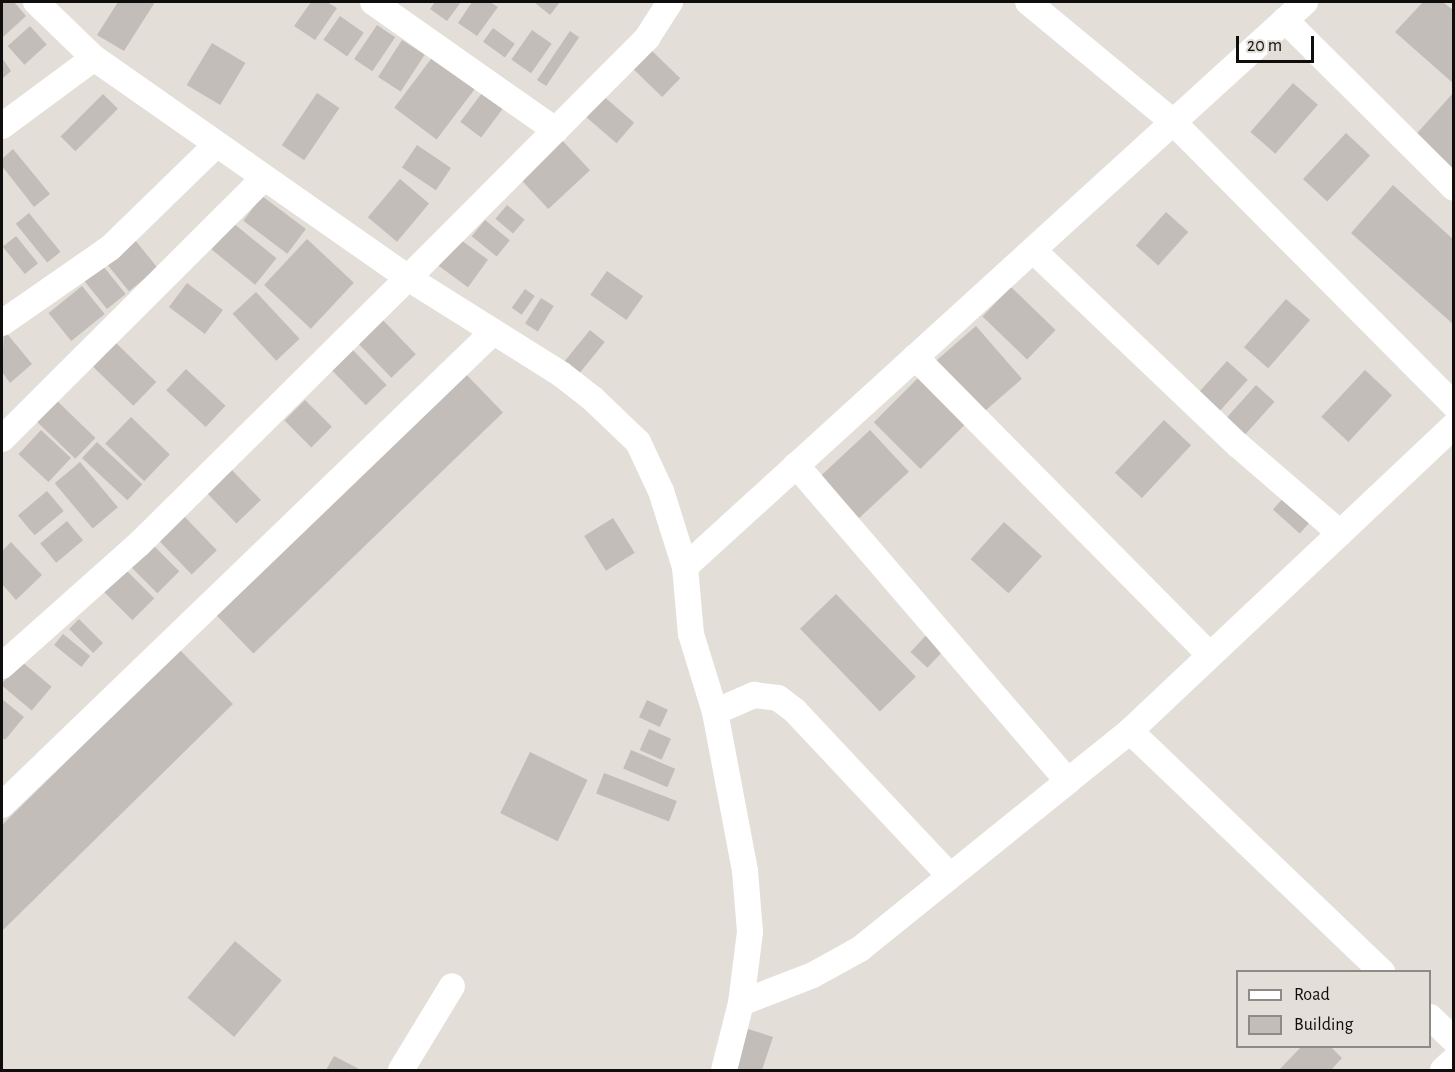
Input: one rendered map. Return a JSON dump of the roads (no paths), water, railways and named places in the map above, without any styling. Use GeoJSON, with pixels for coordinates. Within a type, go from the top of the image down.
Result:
{"type":"FeatureCollection","features":[{"type":"Feature","properties":{"kind":"street"},"geometry":{"type":"LineString","coordinates":[[36,2],[94,58],[215,146],[408,278],[577,386],[638,442],[661,491],[685,567],[691,634],[715,712],[745,871],[750,932],[741,1003],[724,1071]]}},
{"type":"Feature","properties":{"kind":"street"},"geometry":{"type":"LineString","coordinates":[[373,2],[555,130]]}},
{"type":"Feature","properties":{"kind":"street"},"geometry":{"type":"LineString","coordinates":[[2,666],[138,544],[408,278],[647,38],[670,2]]}},
{"type":"Feature","properties":{"kind":"street"},"geometry":{"type":"LineString","coordinates":[[1028,2],[1173,122],[1454,405]]}},
{"type":"Feature","properties":{"kind":"street"},"geometry":{"type":"LineString","coordinates":[[685,567],[1305,2]]}},
{"type":"Feature","properties":{"kind":"street"},"geometry":{"type":"LineString","coordinates":[[1285,20],[1454,188]]}},
{"type":"Feature","properties":{"kind":"street"},"geometry":{"type":"LineString","coordinates":[[2,126],[94,58]]}},
{"type":"Feature","properties":{"kind":"street"},"geometry":{"type":"LineString","coordinates":[[2,323],[110,248],[215,146]]}},
{"type":"Feature","properties":{"kind":"street"},"geometry":{"type":"LineString","coordinates":[[2,439],[263,179]]}},
{"type":"Feature","properties":{"kind":"street"},"geometry":{"type":"LineString","coordinates":[[1033,250],[1238,445],[1340,533]]}},
{"type":"Feature","properties":{"kind":"street"},"geometry":{"type":"LineString","coordinates":[[2,805],[493,332]]}},
{"type":"Feature","properties":{"kind":"street"},"geometry":{"type":"LineString","coordinates":[[915,357],[1210,655]]}},
{"type":"Feature","properties":{"kind":"street"},"geometry":{"type":"LineString","coordinates":[[741,1003],[813,975],[860,949],[1130,731],[1454,426]]}},
{"type":"Feature","properties":{"kind":"street"},"geometry":{"type":"LineString","coordinates":[[796,465],[1068,781]]}},
{"type":"Feature","properties":{"kind":"street"},"geometry":{"type":"LineString","coordinates":[[715,712],[754,695],[778,698],[950,876]]}},
{"type":"Feature","properties":{"kind":"street"},"geometry":{"type":"LineString","coordinates":[[1130,731],[1380,970]]}},
{"type":"Feature","properties":{"kind":"street"},"geometry":{"type":"LineString","coordinates":[[402,1071],[452,986]]}},
{"type":"Feature","properties":{"kind":"street"},"geometry":{"type":"LineString","coordinates":[[1431,1018],[1454,1040]]}},
{"type":"Feature","properties":{"kind":"street"},"geometry":{"type":"LineString","coordinates":[[1443,1071],[1454,1060]]}}]}
